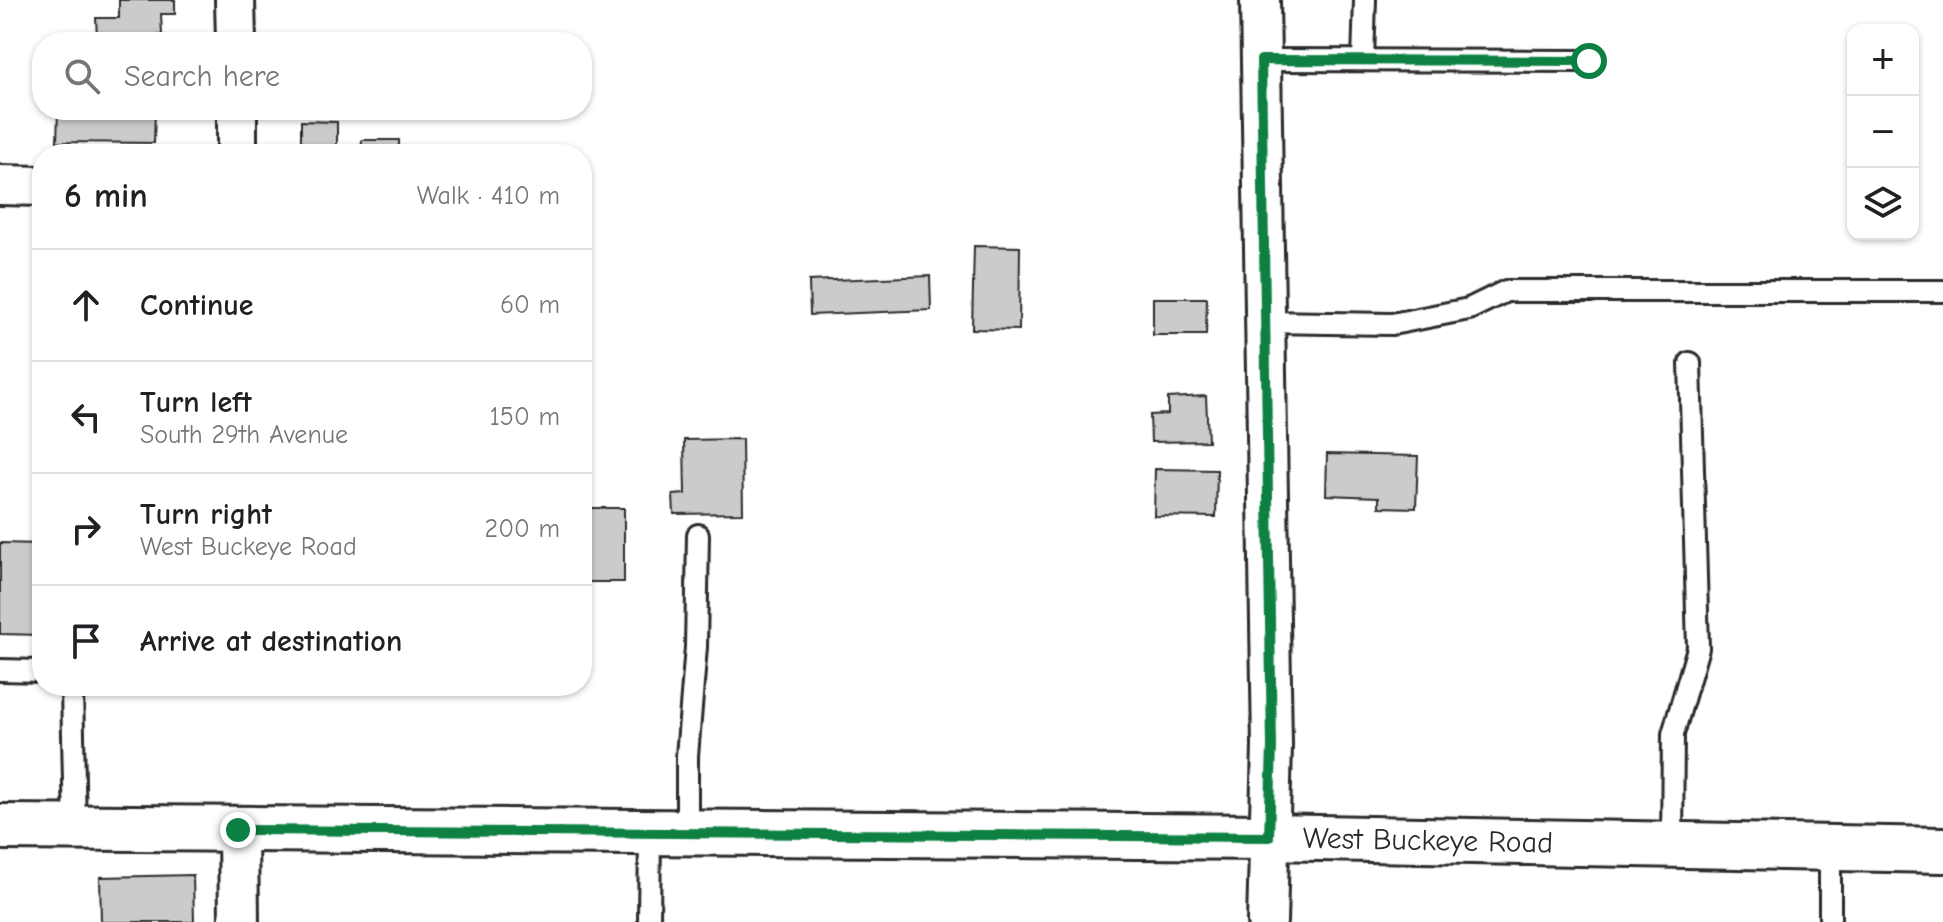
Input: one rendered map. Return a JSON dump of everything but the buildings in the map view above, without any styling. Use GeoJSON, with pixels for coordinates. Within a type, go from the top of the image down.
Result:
{"type":"FeatureCollection","features":[{"type":"Feature","properties":{"kind":"main road","name":"West Buckeye Road"},"geometry":{"type":"LineString","coordinates":[[0,827],[1269,837],[1943,850]]}},
{"type":"Feature","properties":{"kind":"street"},"geometry":{"type":"LineString","coordinates":[[235,0],[236,32]]}},
{"type":"Feature","properties":{"kind":"street"},"geometry":{"type":"LineString","coordinates":[[1260,0],[1272,746],[1267,922]]}},
{"type":"Feature","properties":{"kind":"street"},"geometry":{"type":"LineString","coordinates":[[237,120],[237,144]]}},
{"type":"Feature","properties":{"kind":"street"},"geometry":{"type":"LineString","coordinates":[[0,185],[32,186]]}},
{"type":"Feature","properties":{"kind":"street"},"geometry":{"type":"LineString","coordinates":[[238,830],[239,922]]}},
{"type":"Feature","properties":{"kind":"lane"},"geometry":{"type":"LineString","coordinates":[[1363,60],[1365,0]]}},
{"type":"Feature","properties":{"kind":"lane"},"geometry":{"type":"LineString","coordinates":[[1261,60],[1589,61]]}},
{"type":"Feature","properties":{"kind":"lane"},"geometry":{"type":"LineString","coordinates":[[1265,322],[1392,324],[1469,309],[1506,291],[1943,291]]}},
{"type":"Feature","properties":{"kind":"lane"},"geometry":{"type":"LineString","coordinates":[[1672,845],[1673,734],[1698,648],[1690,363]]}},
{"type":"Feature","properties":{"kind":"lane"},"geometry":{"type":"LineString","coordinates":[[649,922],[687,756],[696,647],[698,535]]}},
{"type":"Feature","properties":{"kind":"lane"},"geometry":{"type":"LineString","coordinates":[[0,670],[32,671]]}},
{"type":"Feature","properties":{"kind":"lane"},"geometry":{"type":"LineString","coordinates":[[72,696],[75,828]]}},
{"type":"Feature","properties":{"kind":"lane"},"geometry":{"type":"LineString","coordinates":[[1830,848],[1830,922]]}},
{"type":"Feature","properties":{"kind":"route"},"geometry":{"type":"LineString","coordinates":[[238,830],[1269,837],[1272,746],[1261,60],[1589,61]]}}]}
